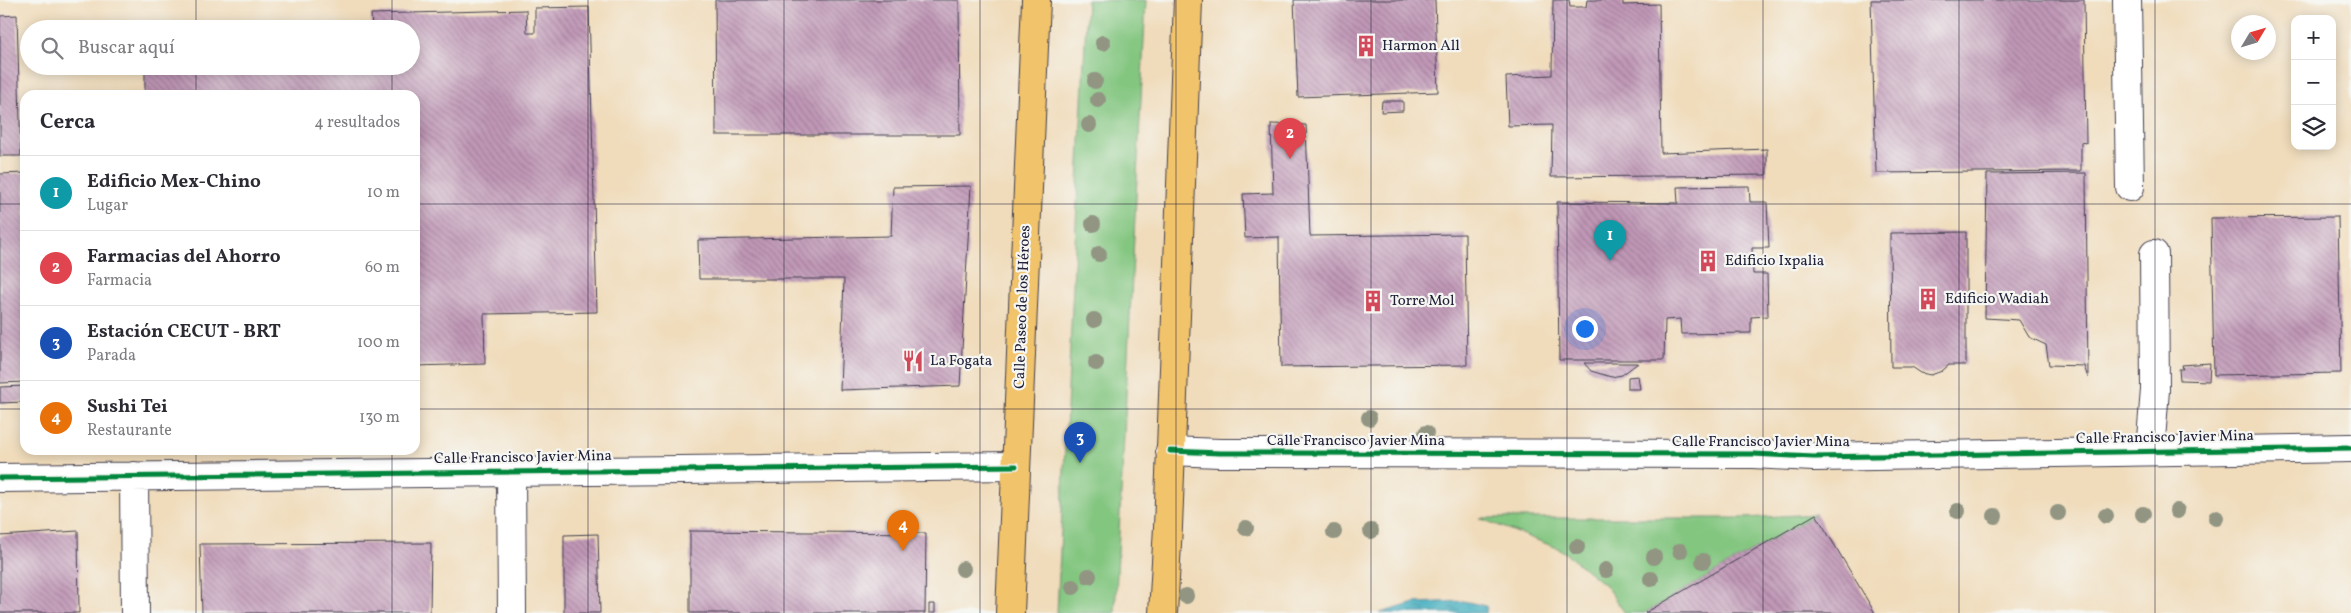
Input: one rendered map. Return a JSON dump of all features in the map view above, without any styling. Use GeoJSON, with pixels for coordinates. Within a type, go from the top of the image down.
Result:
{"type":"FeatureCollection","features":[{"type":"Feature","properties":{"kind":"main road","name":"Calle Paseo de los Héroes"},"geometry":{"type":"LineString","coordinates":[[1010,613],[1036,0]]}},
{"type":"Feature","properties":{"kind":"main road"},"geometry":{"type":"LineString","coordinates":[[1163,613],[1188,0]]}},
{"type":"Feature","properties":{"kind":"street"},"geometry":{"type":"LineString","coordinates":[[2126,0],[2130,187]]}},
{"type":"Feature","properties":{"kind":"street"},"geometry":{"type":"LineString","coordinates":[[2150,451],[2155,390],[2154,254]]}},
{"type":"Feature","properties":{"kind":"street","name":"Calle Francisco Javier Mina"},"geometry":{"type":"LineString","coordinates":[[1170,451],[1230,454],[1753,454],[1814,457],[2351,448]]}},
{"type":"Feature","properties":{"kind":"street","name":"Calle Francisco Javier Mina"},"geometry":{"type":"LineString","coordinates":[[0,478],[1016,466]]}},
{"type":"Feature","properties":{"kind":"street"},"geometry":{"type":"LineString","coordinates":[[512,471],[512,613]]}},
{"type":"Feature","properties":{"kind":"street"},"geometry":{"type":"LineString","coordinates":[[134,476],[135,613]]}},
{"type":"Feature","properties":{"kind":"green space"},"geometry":{"type":"Polygon","coordinates":[[[1087,0],[1146,0],[1115,613],[1057,613],[1087,0]]]}},
{"type":"Feature","properties":{"kind":"green space"},"geometry":{"type":"Polygon","coordinates":[[[1816,514],[1645,613],[1625,613],[1605,585],[1560,549],[1479,518],[1746,518],[1816,514]]]}},
{"type":"Feature","properties":{"kind":"water"},"geometry":{"type":"Polygon","coordinates":[[[1463,601],[1487,606],[1486,613],[1380,613],[1415,603],[1463,601]]]}},
{"type":"Feature","properties":{"kind":"building"},"geometry":{"type":"Polygon","coordinates":[[[715,0],[959,0],[960,135],[716,135],[715,0]]]}},
{"type":"Feature","properties":{"kind":"building","name":"Harmon All"},"geometry":{"type":"Polygon","coordinates":[[[1294,0],[1435,0],[1438,92],[1298,97],[1294,0]]]}},
{"type":"Feature","properties":{"kind":"building"},"geometry":{"type":"Polygon","coordinates":[[[1553,0],[1569,0],[1570,7],[1586,7],[1587,0],[1623,0],[1623,5],[1659,4],[1661,153],[1767,149],[1767,175],[1551,177],[1552,125],[1508,126],[1506,77],[1552,75],[1553,0]]]}},
{"type":"Feature","properties":{"kind":"building"},"geometry":{"type":"Polygon","coordinates":[[[1871,0],[2084,0],[2086,143],[2081,142],[2081,171],[1876,173],[1871,0]]]}},
{"type":"Feature","properties":{"kind":"building"},"geometry":{"type":"Polygon","coordinates":[[[589,7],[597,312],[484,314],[485,364],[420,366],[420,90],[145,90],[145,75],[420,75],[420,20],[371,20],[371,14],[526,10],[527,33],[535,33],[535,8],[589,7]]]}},
{"type":"Feature","properties":{"kind":"building"},"geometry":{"type":"Polygon","coordinates":[[[17,15],[20,156],[0,156],[0,16],[17,15]]]}},
{"type":"Feature","properties":{"kind":"building"},"geometry":{"type":"Polygon","coordinates":[[[1382,101],[1403,101],[1403,111],[1381,112],[1382,101]]]}},
{"type":"Feature","properties":{"kind":"building","name":"Torre Mol"},"geometry":{"type":"Polygon","coordinates":[[[1271,124],[1306,125],[1310,236],[1465,234],[1467,365],[1281,367],[1279,237],[1245,238],[1243,194],[1273,193],[1271,124]]]}},
{"type":"Feature","properties":{"kind":"building"},"geometry":{"type":"Polygon","coordinates":[[[20,173],[20,382],[0,383],[0,174],[20,173]]]}},
{"type":"Feature","properties":{"kind":"building"},"geometry":{"type":"Polygon","coordinates":[[[2086,173],[2088,378],[2084,366],[2049,365],[2046,345],[2029,337],[2019,320],[1985,318],[1987,174],[2086,173]]]}},
{"type":"Feature","properties":{"kind":"building"},"geometry":{"type":"Polygon","coordinates":[[[971,186],[960,386],[840,390],[844,279],[699,279],[698,240],[891,236],[893,187],[971,186]]]}},
{"type":"Feature","properties":{"kind":"building"},"geometry":{"type":"Polygon","coordinates":[[[1749,186],[1750,202],[1767,202],[1769,248],[1752,248],[1753,274],[1767,274],[1768,316],[1751,317],[1751,333],[1681,334],[1680,319],[1665,320],[1664,360],[1559,360],[1557,202],[1678,203],[1677,187],[1749,186]]]}},
{"type":"Feature","properties":{"kind":"building"},"geometry":{"type":"Polygon","coordinates":[[[2338,217],[2341,373],[2214,375],[2211,218],[2338,217]]]}},
{"type":"Feature","properties":{"kind":"building","name":"Edificio Wadiah"},"geometry":{"type":"Polygon","coordinates":[[[1966,232],[1966,365],[1949,365],[1942,371],[1931,375],[1921,373],[1912,367],[1891,367],[1890,233],[1966,232]]]}},
{"type":"Feature","properties":{"kind":"building"},"geometry":{"type":"Polygon","coordinates":[[[1584,363],[1638,363],[1622,375],[1611,377],[1591,371],[1584,363]]]}},
{"type":"Feature","properties":{"kind":"building"},"geometry":{"type":"Polygon","coordinates":[[[2210,363],[2209,381],[2180,380],[2179,369],[2183,369],[2182,365],[2210,363]]]}},
{"type":"Feature","properties":{"kind":"building"},"geometry":{"type":"Polygon","coordinates":[[[1638,376],[1640,389],[1628,389],[1628,377],[1638,376]]]}},
{"type":"Feature","properties":{"kind":"building"},"geometry":{"type":"Polygon","coordinates":[[[20,386],[20,402],[0,403],[0,387],[20,386]]]}},
{"type":"Feature","properties":{"kind":"building"},"geometry":{"type":"Polygon","coordinates":[[[1816,514],[1875,613],[1645,613],[1816,514]]]}},
{"type":"Feature","properties":{"kind":"building"},"geometry":{"type":"Polygon","coordinates":[[[78,531],[79,613],[0,613],[0,536],[78,531]]]}},
{"type":"Feature","properties":{"kind":"building"},"geometry":{"type":"Polygon","coordinates":[[[690,531],[926,533],[925,613],[690,613],[690,531]]]}},
{"type":"Feature","properties":{"kind":"building"},"geometry":{"type":"Polygon","coordinates":[[[598,534],[600,613],[564,613],[564,535],[598,534]]]}},
{"type":"Feature","properties":{"kind":"building"},"geometry":{"type":"Polygon","coordinates":[[[431,543],[430,613],[202,613],[200,544],[431,543]]]}},
{"type":"Feature","properties":{"kind":"building"},"geometry":{"type":"Polygon","coordinates":[[[929,604],[935,604],[935,613],[929,613],[929,604]]]}},
{"type":"Feature","properties":{"kind":"cycle path"},"geometry":{"type":"LineString","coordinates":[[1170,451],[1220,453],[1753,454],[1814,457],[2351,448]]}},
{"type":"Feature","properties":{"kind":"cycle path"},"geometry":{"type":"LineString","coordinates":[[0,478],[1016,466]]}},
{"type":"Feature","properties":{"kind":"place","name":"Harmon All"},"geometry":{"type":"Point","coordinates":[1366,46]}},
{"type":"Feature","properties":{"kind":"place","name":"Farmacias del Ahorro"},"geometry":{"type":"Point","coordinates":[1290,159]}},
{"type":"Feature","properties":{"kind":"place","name":"Edificio Mex-Chino"},"geometry":{"type":"Point","coordinates":[1610,261]}},
{"type":"Feature","properties":{"kind":"place","name":"Edificio Ixpalia"},"geometry":{"type":"Point","coordinates":[1708,261]}},
{"type":"Feature","properties":{"kind":"place","name":"Edificio Wadiah"},"geometry":{"type":"Point","coordinates":[1928,299]}},
{"type":"Feature","properties":{"kind":"place","name":"Torre Mol"},"geometry":{"type":"Point","coordinates":[1373,301]}},
{"type":"Feature","properties":{"kind":"place","name":"La Fogata"},"geometry":{"type":"Point","coordinates":[913,361]}},
{"type":"Feature","properties":{"kind":"place","name":"Estación CECUT - BRT"},"geometry":{"type":"Point","coordinates":[1080,463]}},
{"type":"Feature","properties":{"kind":"place","name":"Sushi Tei"},"geometry":{"type":"Point","coordinates":[903,551]}}]}
